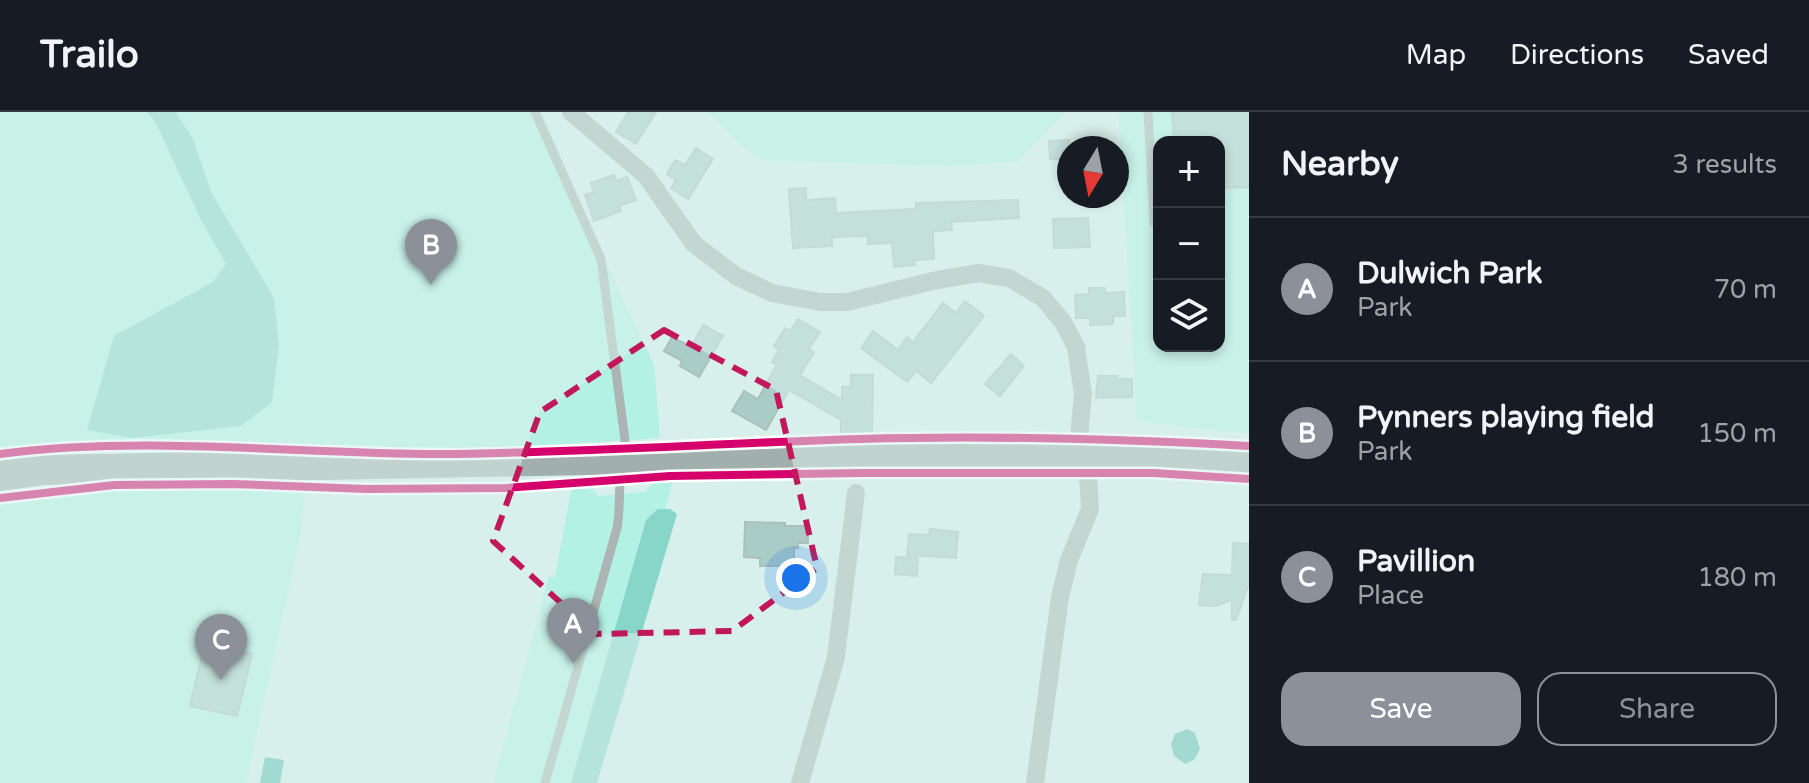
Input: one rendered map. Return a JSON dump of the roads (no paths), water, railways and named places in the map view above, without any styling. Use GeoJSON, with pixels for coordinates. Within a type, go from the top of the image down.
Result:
{"type":"FeatureCollection","features":[{"type":"Feature","properties":{"kind":"highway"},"geometry":{"type":"LineString","coordinates":[[0,476],[61,470],[862,455],[1082,458],[1249,467]]}},
{"type":"Feature","properties":{"kind":"street"},"geometry":{"type":"LineString","coordinates":[[571,112],[646,176],[694,244],[736,276],[772,293],[820,302],[847,302],[979,273],[1009,278],[1043,298],[1063,322],[1076,347],[1083,394],[1082,458],[1090,509],[1069,560],[1060,597],[1035,783]]}},
{"type":"Feature","properties":{"kind":"street"},"geometry":{"type":"LineString","coordinates":[[800,783],[836,657],[856,493]]}},
{"type":"Feature","properties":{"kind":"lane"},"geometry":{"type":"LineString","coordinates":[[535,112],[601,259],[625,440],[617,528],[545,783]]}},
{"type":"Feature","properties":{"kind":"lane"},"geometry":{"type":"LineString","coordinates":[[1148,112],[1153,163]]}},
{"type":"Feature","properties":{"kind":"place","name":"Pynners playing field"},"geometry":{"type":"Point","coordinates":[431,285]}},
{"type":"Feature","properties":{"kind":"place","name":"Dulwich Park"},"geometry":{"type":"Point","coordinates":[573,664]}},
{"type":"Feature","properties":{"kind":"place","name":"Pavillion"},"geometry":{"type":"Point","coordinates":[221,680]}}]}
